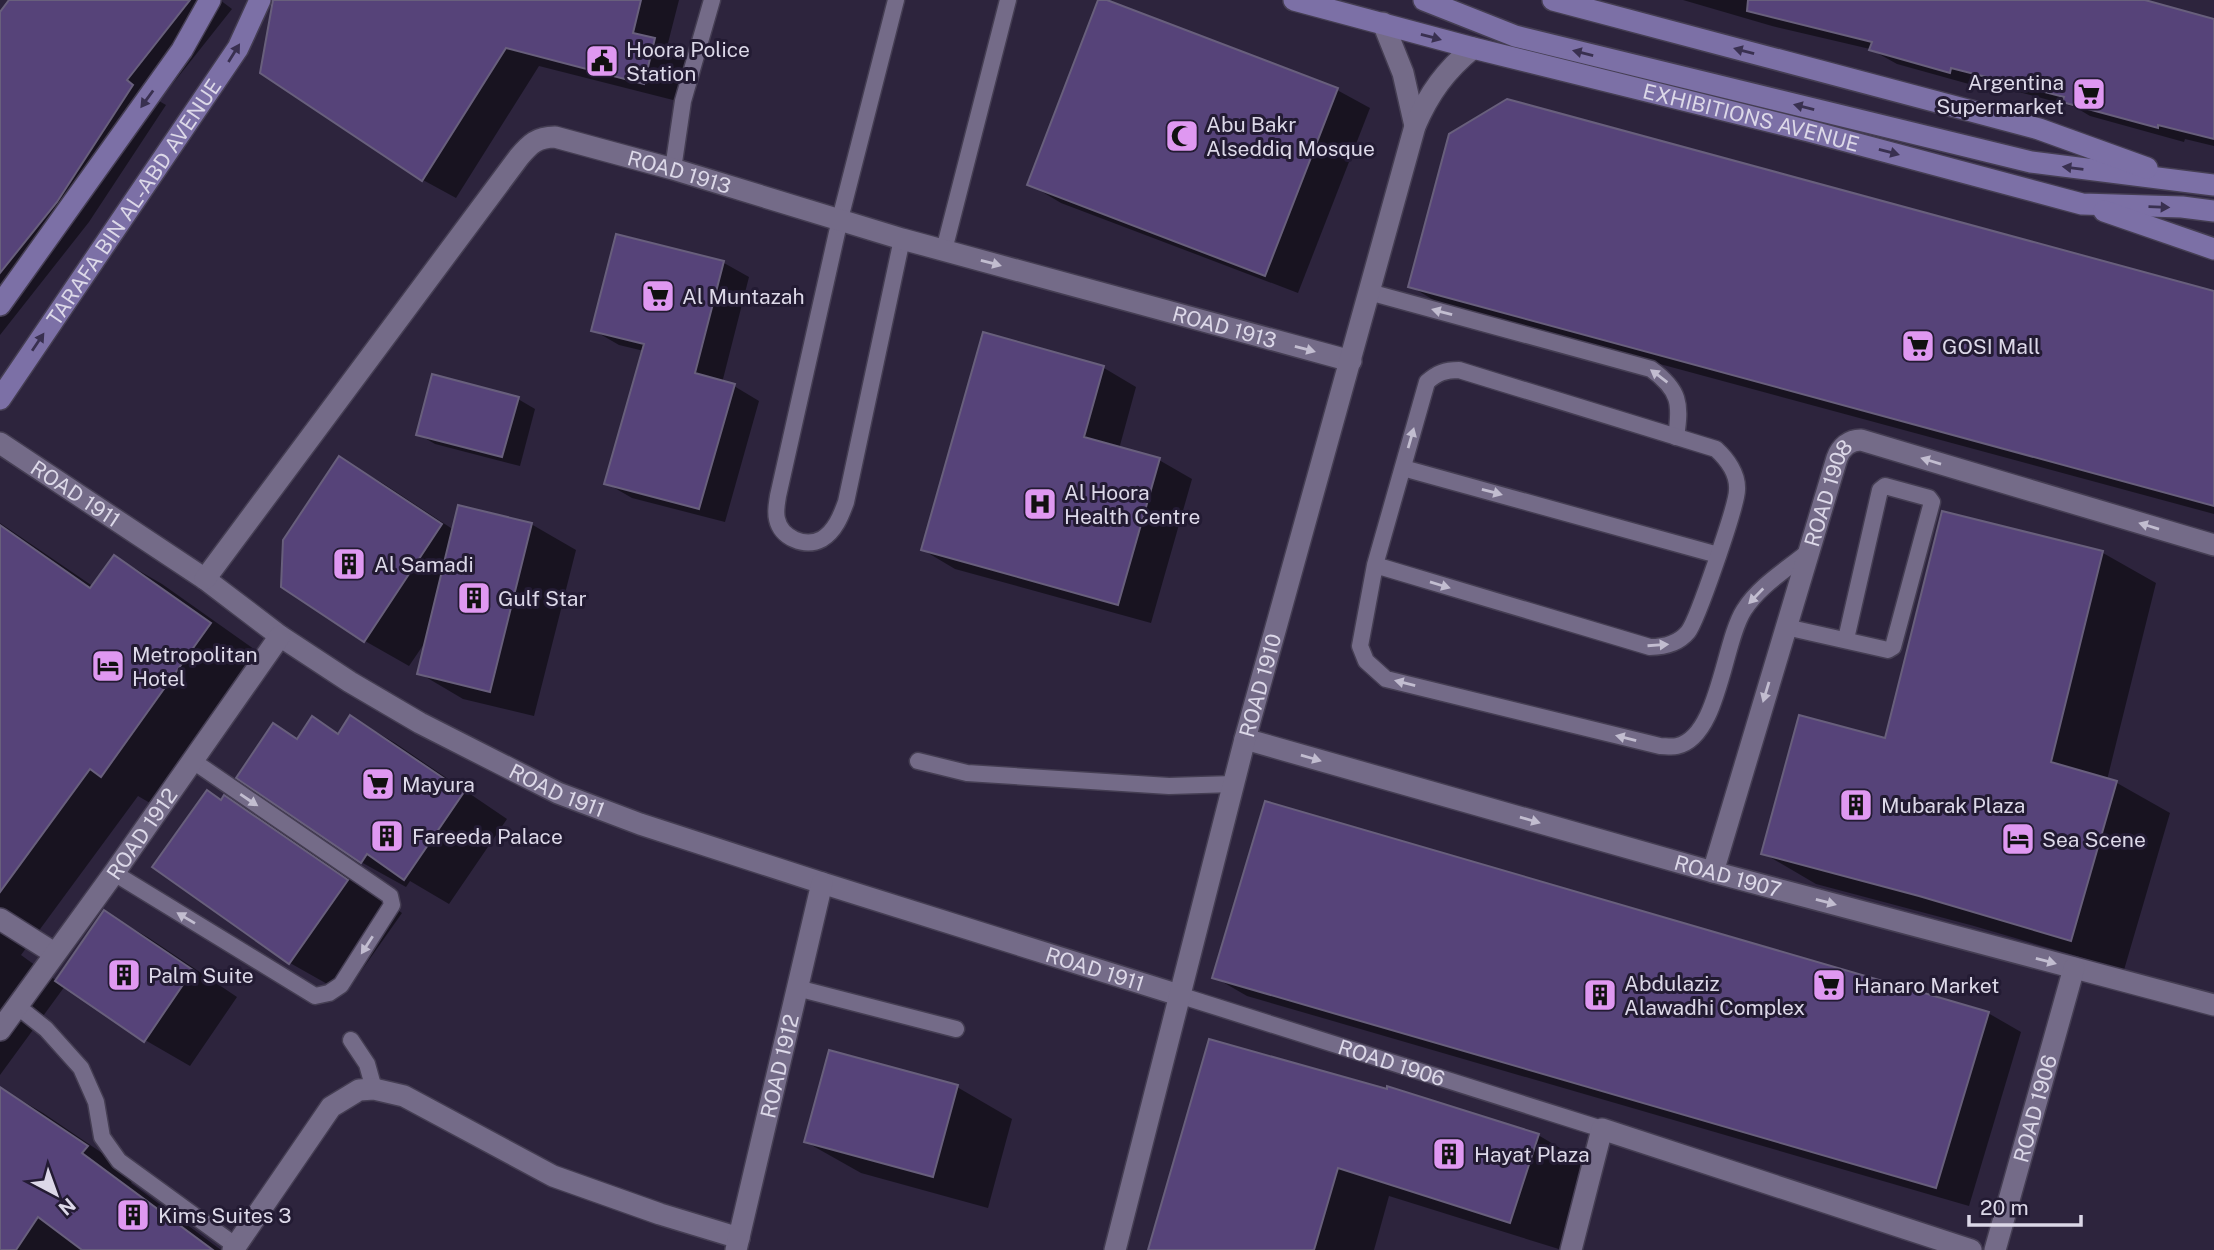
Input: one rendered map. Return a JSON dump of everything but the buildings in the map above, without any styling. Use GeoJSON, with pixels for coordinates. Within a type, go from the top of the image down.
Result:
{"type":"FeatureCollection","features":[{"type":"Feature","properties":{"kind":"main road"},"geometry":{"type":"LineString","coordinates":[[0,305],[182,50],[210,0]]}},
{"type":"Feature","properties":{"kind":"main road","name":"TARAFA BIN AL-ABD AVENUE"},"geometry":{"type":"LineString","coordinates":[[0,399],[238,48],[260,0]]}},
{"type":"Feature","properties":{"kind":"main road","name":"EXHIBITIONS AVENUE"},"geometry":{"type":"LineString","coordinates":[[1294,0],[1473,48],[1809,131],[2082,204],[2182,207],[2214,211]]}},
{"type":"Feature","properties":{"kind":"main road","name":"EXHIBITIONS AVENUE"},"geometry":{"type":"LineString","coordinates":[[1424,0],[1515,36],[2031,162],[2214,185]]}},
{"type":"Feature","properties":{"kind":"main road"},"geometry":{"type":"LineString","coordinates":[[1553,0],[2039,130],[2185,182]]}},
{"type":"Feature","properties":{"kind":"main road"},"geometry":{"type":"LineString","coordinates":[[2082,204],[2214,249]]}},
{"type":"Feature","properties":{"kind":"street","name":"ROAD 1910"},"geometry":{"type":"LineString","coordinates":[[1383,23],[1404,73],[1415,126]]}},
{"type":"Feature","properties":{"kind":"street","name":"ROAD 1910"},"geometry":{"type":"LineString","coordinates":[[1115,1250],[1182,996],[1245,739],[1415,126],[1437,82],[1473,48]]}},
{"type":"Feature","properties":{"kind":"street","name":"ROAD 1913"},"geometry":{"type":"LineString","coordinates":[[205,579],[519,157],[530,144],[542,137],[555,137],[673,169],[902,239],[1351,361]]}},
{"type":"Feature","properties":{"kind":"street","name":"ROAD 1908"},"geometry":{"type":"LineString","coordinates":[[1713,872],[1840,449],[1854,440],[1861,440],[2214,545]]}},
{"type":"Feature","properties":{"kind":"street","name":"ROAD 1911"},"geometry":{"type":"LineString","coordinates":[[0,443],[205,579],[280,636],[350,682],[420,723],[558,793],[640,824],[1182,996]]}},
{"type":"Feature","properties":{"kind":"street","name":"ROAD 1912"},"geometry":{"type":"LineString","coordinates":[[0,1030],[280,636]]}},
{"type":"Feature","properties":{"kind":"street","name":"ROAD 1907"},"geometry":{"type":"LineString","coordinates":[[1245,739],[1713,872],[2214,1005]]}},
{"type":"Feature","properties":{"kind":"street","name":"ROAD 1912"},"geometry":{"type":"LineString","coordinates":[[737,1244],[822,883]]}},
{"type":"Feature","properties":{"kind":"street"},"geometry":{"type":"LineString","coordinates":[[0,919],[54,953]]}},
{"type":"Feature","properties":{"kind":"street","name":"ROAD 1906"},"geometry":{"type":"LineString","coordinates":[[1995,1250],[2074,968]]}},
{"type":"Feature","properties":{"kind":"street"},"geometry":{"type":"LineString","coordinates":[[234,1248],[331,1107],[359,1090],[374,1089],[414,1101],[553,1176],[737,1244]]}},
{"type":"Feature","properties":{"kind":"street","name":"ROAD 1906"},"geometry":{"type":"LineString","coordinates":[[1602,1129],[1971,1250]]}},
{"type":"Feature","properties":{"kind":"street"},"geometry":{"type":"LineString","coordinates":[[1571,1250],[1602,1129]]}},
{"type":"Feature","properties":{"kind":"lane"},"geometry":{"type":"LineString","coordinates":[[673,169],[683,101],[712,0]]}},
{"type":"Feature","properties":{"kind":"lane"},"geometry":{"type":"LineString","coordinates":[[896,0],[840,219],[776,510],[777,522],[782,531],[801,542],[822,539],[833,529],[846,502],[902,239]]}},
{"type":"Feature","properties":{"kind":"lane"},"geometry":{"type":"LineString","coordinates":[[944,250],[1009,0]]}},
{"type":"Feature","properties":{"kind":"lane"},"geometry":{"type":"LineString","coordinates":[[1369,292],[1651,369],[1667,381],[1677,397],[1679,415],[1676,437]]}},
{"type":"Feature","properties":{"kind":"lane"},"geometry":{"type":"LineString","coordinates":[[1375,565],[1650,647],[1665,647],[1678,641],[1689,631],[1718,555],[1737,490],[1733,470],[1716,449],[1459,370],[1447,370],[1427,382],[1375,565],[1360,646],[1366,661],[1386,679],[1660,746],[1678,746],[1699,732],[1708,718],[1734,628],[1744,610],[1755,595],[1808,552]]}},
{"type":"Feature","properties":{"kind":"lane"},"geometry":{"type":"LineString","coordinates":[[1402,468],[1718,555]]}},
{"type":"Feature","properties":{"kind":"lane"},"geometry":{"type":"LineString","coordinates":[[1786,627],[1888,650],[1893,647],[1931,502],[1929,498],[1885,486],[1880,490],[1846,639]]}},
{"type":"Feature","properties":{"kind":"lane"},"geometry":{"type":"LineString","coordinates":[[114,873],[315,996],[329,993],[341,985],[392,905],[390,896],[193,761]]}},
{"type":"Feature","properties":{"kind":"lane"},"geometry":{"type":"LineString","coordinates":[[918,761],[967,773],[1169,786],[1234,784]]}},
{"type":"Feature","properties":{"kind":"lane"},"geometry":{"type":"LineString","coordinates":[[797,988],[956,1029]]}},
{"type":"Feature","properties":{"kind":"lane","name":"ROAD 1906"},"geometry":{"type":"LineString","coordinates":[[1182,996],[1602,1129]]}},
{"type":"Feature","properties":{"kind":"lane"},"geometry":{"type":"LineString","coordinates":[[17,1006],[46,1029],[80,1068],[96,1102],[102,1137],[118,1161],[234,1248]]}},
{"type":"Feature","properties":{"kind":"lane"},"geometry":{"type":"LineString","coordinates":[[351,1040],[367,1063],[374,1089]]}},
{"type":"Feature","properties":{"kind":"place","name":"Hoora Police Station"},"geometry":{"type":"Point","coordinates":[602,61]}},
{"type":"Feature","properties":{"kind":"place","name":"Argentina Supermarket"},"geometry":{"type":"Point","coordinates":[2089,94]}},
{"type":"Feature","properties":{"kind":"place","name":"Abu Bakr Alseddiq Mosque"},"geometry":{"type":"Point","coordinates":[1182,136]}},
{"type":"Feature","properties":{"kind":"place","name":"Al Muntazah"},"geometry":{"type":"Point","coordinates":[658,296]}},
{"type":"Feature","properties":{"kind":"place","name":"GOSI Mall"},"geometry":{"type":"Point","coordinates":[1918,346]}},
{"type":"Feature","properties":{"kind":"place","name":"Al Hoora Health Centre"},"geometry":{"type":"Point","coordinates":[1040,504]}},
{"type":"Feature","properties":{"kind":"place","name":"Al Samadi"},"geometry":{"type":"Point","coordinates":[349,564]}},
{"type":"Feature","properties":{"kind":"place","name":"Gulf Star"},"geometry":{"type":"Point","coordinates":[474,598]}},
{"type":"Feature","properties":{"kind":"place","name":"Metropolitan Hotel"},"geometry":{"type":"Point","coordinates":[108,666]}},
{"type":"Feature","properties":{"kind":"place","name":"Mayura"},"geometry":{"type":"Point","coordinates":[378,784]}},
{"type":"Feature","properties":{"kind":"place","name":"Mubarak Plaza"},"geometry":{"type":"Point","coordinates":[1856,805]}},
{"type":"Feature","properties":{"kind":"place","name":"Fareeda Palace"},"geometry":{"type":"Point","coordinates":[387,836]}},
{"type":"Feature","properties":{"kind":"place","name":"Sea Scene"},"geometry":{"type":"Point","coordinates":[2018,839]}},
{"type":"Feature","properties":{"kind":"place","name":"Palm Suite"},"geometry":{"type":"Point","coordinates":[124,975]}},
{"type":"Feature","properties":{"kind":"place","name":"Hanaro Market"},"geometry":{"type":"Point","coordinates":[1829,985]}},
{"type":"Feature","properties":{"kind":"place","name":"Abdulaziz Alawadhi Complex"},"geometry":{"type":"Point","coordinates":[1600,995]}},
{"type":"Feature","properties":{"kind":"place","name":"Hayat Plaza"},"geometry":{"type":"Point","coordinates":[1449,1154]}},
{"type":"Feature","properties":{"kind":"place","name":"Kims Suites 3"},"geometry":{"type":"Point","coordinates":[133,1215]}}]}
